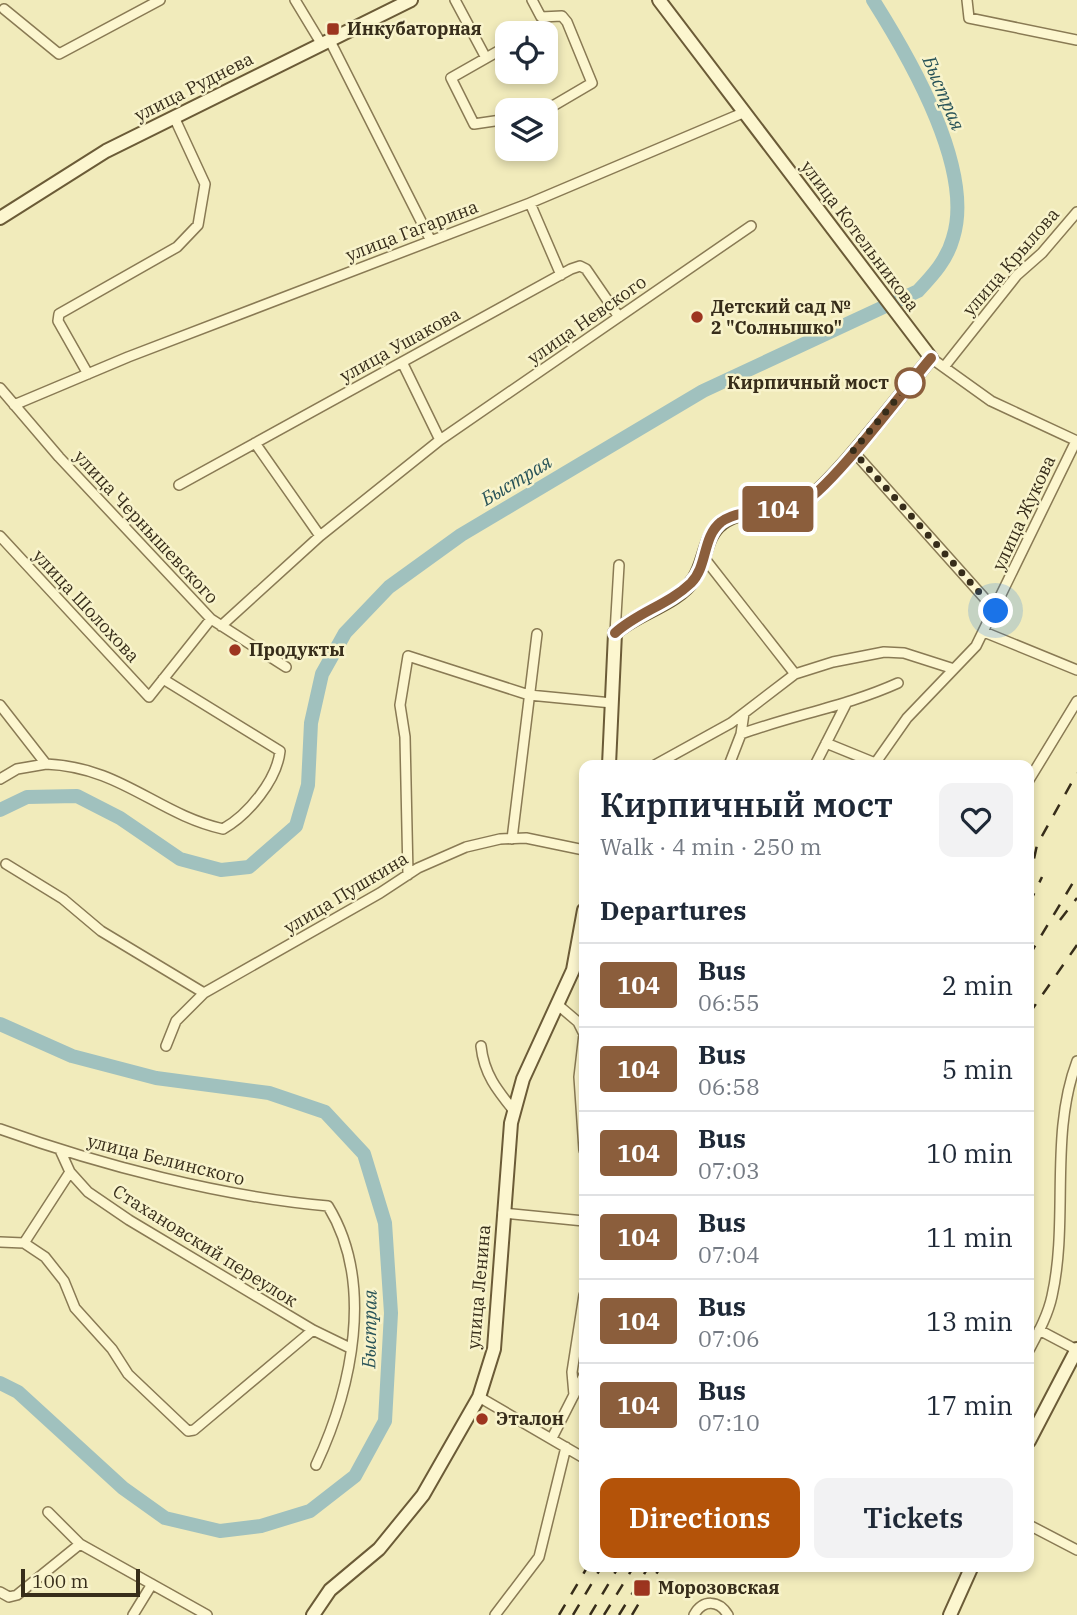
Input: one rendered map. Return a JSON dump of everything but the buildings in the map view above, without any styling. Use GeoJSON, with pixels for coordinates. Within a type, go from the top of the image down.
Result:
{"type":"FeatureCollection","features":[{"type":"Feature","properties":{"kind":"street"},"geometry":{"type":"LineString","coordinates":[[12,0],[2,11],[59,54],[160,0]]}},
{"type":"Feature","properties":{"kind":"street"},"geometry":{"type":"LineString","coordinates":[[295,0],[325,41],[431,241]]}},
{"type":"Feature","properties":{"kind":"street","name":"улица Руднева"},"geometry":{"type":"LineString","coordinates":[[0,218],[106,151],[411,0]]}},
{"type":"Feature","properties":{"kind":"street"},"geometry":{"type":"LineString","coordinates":[[455,0],[486,58]]}},
{"type":"Feature","properties":{"kind":"street"},"geometry":{"type":"LineString","coordinates":[[532,0],[541,16],[562,16],[567,22],[592,83],[558,103]]}},
{"type":"Feature","properties":{"kind":"street","name":"улица Котельникова"},"geometry":{"type":"LineString","coordinates":[[659,0],[867,270],[931,358],[991,401],[1076,441]]}},
{"type":"Feature","properties":{"kind":"street"},"geometry":{"type":"LineString","coordinates":[[967,0],[969,18],[1077,40]]}},
{"type":"Feature","properties":{"kind":"street"},"geometry":{"type":"LineString","coordinates":[[495,53],[451,78],[474,124],[495,121]]}},
{"type":"Feature","properties":{"kind":"street","name":"улица Гагарина"},"geometry":{"type":"LineString","coordinates":[[14,405],[530,203],[745,112]]}},
{"type":"Feature","properties":{"kind":"street"},"geometry":{"type":"LineString","coordinates":[[88,374],[58,321],[59,314],[177,247],[198,225],[205,184],[174,117]]}},
{"type":"Feature","properties":{"kind":"street"},"geometry":{"type":"LineString","coordinates":[[530,203],[561,275]]}},
{"type":"Feature","properties":{"kind":"street","name":"улица Крылова"},"geometry":{"type":"LineString","coordinates":[[944,367],[1017,275],[1042,253],[1077,212]]}},
{"type":"Feature","properties":{"kind":"street","name":"улица Невского"},"geometry":{"type":"LineString","coordinates":[[221,626],[320,536],[440,440],[751,226]]}},
{"type":"Feature","properties":{"kind":"street","name":"улица Ушакова"},"geometry":{"type":"LineString","coordinates":[[179,485],[580,266],[586,269],[619,317]]}},
{"type":"Feature","properties":{"kind":"street"},"geometry":{"type":"LineString","coordinates":[[615,633],[632,619],[667,603],[693,581],[705,559],[708,538],[722,522],[748,512],[800,505],[829,479],[931,358]]}},
{"type":"Feature","properties":{"kind":"street"},"geometry":{"type":"LineString","coordinates":[[402,362],[440,440]]}},
{"type":"Feature","properties":{"kind":"street","name":"улица Чернышевского"},"geometry":{"type":"LineString","coordinates":[[2,394],[211,619],[286,667]]}},
{"type":"Feature","properties":{"kind":"street","name":"улица Жукова"},"geometry":{"type":"LineString","coordinates":[[877,760],[907,718],[954,669],[984,632],[1076,441]]}},
{"type":"Feature","properties":{"kind":"street"},"geometry":{"type":"LineString","coordinates":[[255,443],[320,536]]}},
{"type":"Feature","properties":{"kind":"street"},"geometry":{"type":"LineString","coordinates":[[853,451],[996,611]]}},
{"type":"Feature","properties":{"kind":"street","name":"улица Шолохова"},"geometry":{"type":"LineString","coordinates":[[0,536],[149,697],[163,679]]}},
{"type":"Feature","properties":{"kind":"street"},"geometry":{"type":"LineString","coordinates":[[705,559],[795,674]]}},
{"type":"Feature","properties":{"kind":"street"},"geometry":{"type":"LineString","coordinates":[[609,760],[619,565]]}},
{"type":"Feature","properties":{"kind":"street"},"geometry":{"type":"LineString","coordinates":[[0,779],[17,769],[46,764],[94,770],[149,795],[180,814],[223,830],[246,812],[279,762],[280,751],[163,679],[211,619]]}},
{"type":"Feature","properties":{"kind":"street"},"geometry":{"type":"LineString","coordinates":[[984,632],[1077,670]]}},
{"type":"Feature","properties":{"kind":"street"},"geometry":{"type":"LineString","coordinates":[[512,839],[537,634]]}},
{"type":"Feature","properties":{"kind":"street"},"geometry":{"type":"LineString","coordinates":[[664,760],[731,723],[795,674],[833,662],[884,652],[904,653],[954,669]]}},
{"type":"Feature","properties":{"kind":"street"},"geometry":{"type":"LineString","coordinates":[[408,875],[405,737],[400,705],[408,656],[529,695],[612,703]]}},
{"type":"Feature","properties":{"kind":"street"},"geometry":{"type":"LineString","coordinates":[[741,734],[772,723],[846,705],[898,683]]}},
{"type":"Feature","properties":{"kind":"street"},"geometry":{"type":"LineString","coordinates":[[1034,772],[1077,701]]}},
{"type":"Feature","properties":{"kind":"street"},"geometry":{"type":"LineString","coordinates":[[0,705],[46,764]]}},
{"type":"Feature","properties":{"kind":"street"},"geometry":{"type":"LineString","coordinates":[[818,760],[846,705]]}},
{"type":"Feature","properties":{"kind":"street"},"geometry":{"type":"LineString","coordinates":[[731,760],[741,734],[744,713]]}},
{"type":"Feature","properties":{"kind":"street"},"geometry":{"type":"LineString","coordinates":[[826,743],[865,760]]}},
{"type":"Feature","properties":{"kind":"street","name":"улица Пушкина"},"geometry":{"type":"LineString","coordinates":[[166,1046],[176,1021],[204,993],[408,875],[466,847],[526,838],[579,849]]}},
{"type":"Feature","properties":{"kind":"street"},"geometry":{"type":"LineString","coordinates":[[6,864],[63,899],[101,931],[204,993]]}},
{"type":"Feature","properties":{"kind":"street","name":"улица Ленина"},"geometry":{"type":"LineString","coordinates":[[313,1615],[330,1590],[379,1549],[424,1495],[479,1397],[494,1349],[503,1213],[514,1111],[523,1079],[573,970],[579,937]]}},
{"type":"Feature","properties":{"kind":"street"},"geometry":{"type":"LineString","coordinates":[[558,1005],[579,1019]]}},
{"type":"Feature","properties":{"kind":"street"},"geometry":{"type":"LineString","coordinates":[[481,1046],[483,1066],[492,1083],[514,1111]]}},
{"type":"Feature","properties":{"kind":"street"},"geometry":{"type":"LineString","coordinates":[[1034,1340],[1052,1300],[1056,1274],[1063,1134],[1069,1081],[1077,1061]]}},
{"type":"Feature","properties":{"kind":"street","name":"улица Белинского"},"geometry":{"type":"LineString","coordinates":[[0,1129],[60,1150],[251,1196],[328,1206],[343,1230],[349,1260],[354,1306],[350,1348]]}},
{"type":"Feature","properties":{"kind":"street","name":"Стахановский переулок"},"geometry":{"type":"LineString","coordinates":[[60,1150],[70,1172],[88,1192],[129,1220],[313,1330],[350,1348]]}},
{"type":"Feature","properties":{"kind":"street"},"geometry":{"type":"LineString","coordinates":[[24,1243],[70,1172]]}},
{"type":"Feature","properties":{"kind":"street"},"geometry":{"type":"LineString","coordinates":[[503,1213],[579,1221]]}},
{"type":"Feature","properties":{"kind":"street"},"geometry":{"type":"LineString","coordinates":[[0,1242],[24,1243],[45,1257],[64,1281],[75,1308],[112,1349],[128,1374],[188,1431],[194,1430],[313,1330]]}},
{"type":"Feature","properties":{"kind":"street"},"geometry":{"type":"LineString","coordinates":[[574,1395],[572,1373],[579,1327]]}},
{"type":"Feature","properties":{"kind":"street"},"geometry":{"type":"LineString","coordinates":[[1034,1431],[1077,1349],[1039,1330]]}},
{"type":"Feature","properties":{"kind":"street"},"geometry":{"type":"LineString","coordinates":[[316,1465],[336,1423],[350,1348]]}},
{"type":"Feature","properties":{"kind":"street"},"geometry":{"type":"LineString","coordinates":[[552,1438],[579,1385]]}},
{"type":"Feature","properties":{"kind":"street"},"geometry":{"type":"LineString","coordinates":[[479,1397],[579,1455]]}},
{"type":"Feature","properties":{"kind":"street"},"geometry":{"type":"LineString","coordinates":[[495,1615],[539,1557],[566,1447]]}},
{"type":"Feature","properties":{"kind":"street"},"geometry":{"type":"LineString","coordinates":[[48,1512],[80,1544],[207,1615]]}},
{"type":"Feature","properties":{"kind":"street"},"geometry":{"type":"LineString","coordinates":[[1034,1528],[1077,1550]]}},
{"type":"Feature","properties":{"kind":"street"},"geometry":{"type":"LineString","coordinates":[[0,1592],[9,1597],[17,1595],[80,1544]]}},
{"type":"Feature","properties":{"kind":"street"},"geometry":{"type":"LineString","coordinates":[[950,1615],[969,1572]]}},
{"type":"Feature","properties":{"kind":"street"},"geometry":{"type":"LineString","coordinates":[[133,1615],[152,1584]]}},
{"type":"Feature","properties":{"kind":"street"},"geometry":{"type":"LineString","coordinates":[[694,1615],[702,1605],[711,1603],[721,1605],[728,1615]]}},
{"type":"Feature","properties":{"kind":"waterway","name":"Быстрая"},"geometry":{"type":"LineString","coordinates":[[0,810],[27,797],[77,796],[120,818],[180,859],[221,870],[249,867],[296,826],[308,785],[311,723],[322,674],[345,633],[389,587],[461,535],[703,391],[918,291],[939,267],[953,238],[957,210],[955,180],[935,114],[904,52],[873,0]]}},
{"type":"Feature","properties":{"kind":"waterway","name":"Быстрая"},"geometry":{"type":"LineString","coordinates":[[0,1024],[72,1056],[156,1078],[269,1093],[325,1112],[364,1154],[385,1223],[391,1313],[385,1421],[355,1476],[310,1511],[261,1526],[220,1531],[165,1518],[123,1488],[18,1392],[0,1383]]}},
{"type":"Feature","properties":{"kind":"railway"},"geometry":{"type":"LineString","coordinates":[[1034,859],[1037,845],[1077,773]]}},
{"type":"Feature","properties":{"kind":"railway"},"geometry":{"type":"LineString","coordinates":[[1034,948],[1077,876]]}},
{"type":"Feature","properties":{"kind":"railway"},"geometry":{"type":"LineString","coordinates":[[1034,894],[1042,877]]}},
{"type":"Feature","properties":{"kind":"railway"},"geometry":{"type":"LineString","coordinates":[[1060,920],[1077,898]]}},
{"type":"Feature","properties":{"kind":"railway"},"geometry":{"type":"LineString","coordinates":[[1034,1007],[1077,945]]}},
{"type":"Feature","properties":{"kind":"railway"},"geometry":{"type":"LineString","coordinates":[[559,1615],[584,1572]]}},
{"type":"Feature","properties":{"kind":"railway"},"geometry":{"type":"LineString","coordinates":[[573,1615],[598,1572]]}},
{"type":"Feature","properties":{"kind":"railway"},"geometry":{"type":"LineString","coordinates":[[590,1615],[615,1572]]}},
{"type":"Feature","properties":{"kind":"railway"},"geometry":{"type":"LineString","coordinates":[[604,1615],[630,1572]]}},
{"type":"Feature","properties":{"kind":"railway"},"geometry":{"type":"LineString","coordinates":[[619,1615],[645,1572]]}},
{"type":"Feature","properties":{"kind":"railway"},"geometry":{"type":"LineString","coordinates":[[632,1615],[657,1572]]}},
{"type":"Feature","properties":{"kind":"bus line","name":"104"},"geometry":{"type":"LineString","coordinates":[[615,633],[632,619],[667,603],[693,581],[705,559],[708,538],[722,522],[748,512],[800,505],[829,479],[931,358]]}},
{"type":"Feature","properties":{"kind":"place","name":"Инкубаторная"},"geometry":{"type":"Point","coordinates":[333,29]}},
{"type":"Feature","properties":{"kind":"place","name":"Детский сад № 2 \"Солнышко\""},"geometry":{"type":"Point","coordinates":[697,317]}},
{"type":"Feature","properties":{"kind":"place","name":"Кирпичный мост"},"geometry":{"type":"Point","coordinates":[910,383]}},
{"type":"Feature","properties":{"kind":"place","name":"Продукты"},"geometry":{"type":"Point","coordinates":[235,650]}},
{"type":"Feature","properties":{"kind":"place","name":"Эталон"},"geometry":{"type":"Point","coordinates":[482,1419]}},
{"type":"Feature","properties":{"kind":"place","name":"Морозовская"},"geometry":{"type":"Point","coordinates":[642,1588]}},
{"type":"Feature","properties":{"kind":"route"},"geometry":{"type":"LineString","coordinates":[[910,383],[853,451],[996,611]]}}]}
